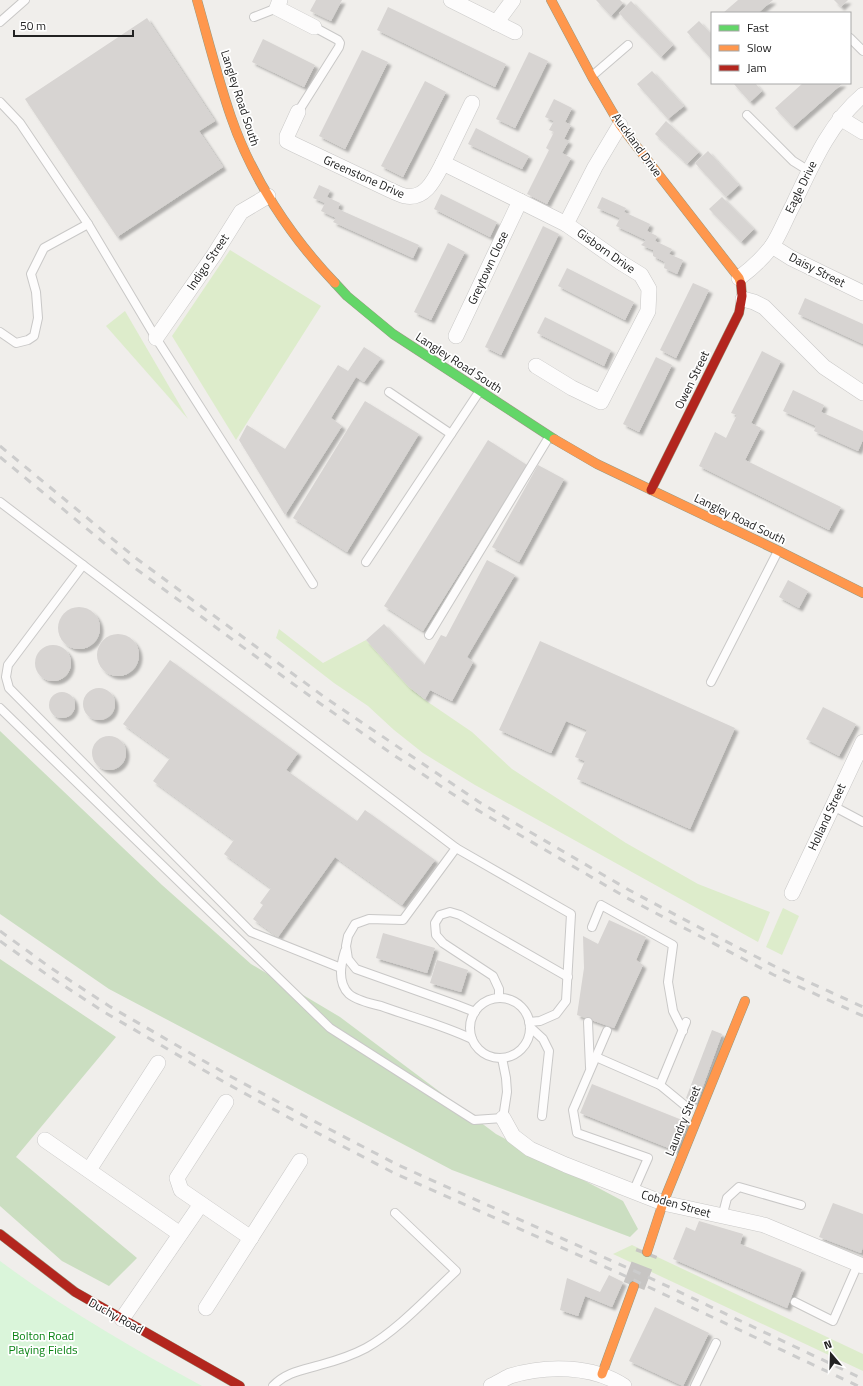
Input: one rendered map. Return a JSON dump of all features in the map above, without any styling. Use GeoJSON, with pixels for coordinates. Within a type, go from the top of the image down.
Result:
{"type":"FeatureCollection","features":[{"type":"Feature","properties":{"kind":"street","name":"Langley Road South"},"geometry":{"type":"LineString","coordinates":[[197,0],[231,117],[254,171],[268,196],[307,252],[347,296],[393,334],[549,436],[597,464],[778,550],[863,593]]}},
{"type":"Feature","properties":{"kind":"street"},"geometry":{"type":"LineString","coordinates":[[451,0],[515,32]]}},
{"type":"Feature","properties":{"kind":"street"},"geometry":{"type":"LineString","coordinates":[[496,23],[513,0]]}},
{"type":"Feature","properties":{"kind":"street","name":"Auckland Drive"},"geometry":{"type":"LineString","coordinates":[[551,0],[592,77],[620,125],[739,278]]}},
{"type":"Feature","properties":{"kind":"street"},"geometry":{"type":"LineString","coordinates":[[279,4],[314,27]]}},
{"type":"Feature","properties":{"kind":"street","name":"Eagle Drive"},"geometry":{"type":"LineString","coordinates":[[739,278],[753,267],[772,246],[830,132],[840,118],[863,95]]}},
{"type":"Feature","properties":{"kind":"street"},"geometry":{"type":"LineString","coordinates":[[472,103],[443,163],[566,224]]}},
{"type":"Feature","properties":{"kind":"street","name":"Greenstone Drive"},"geometry":{"type":"LineString","coordinates":[[298,112],[287,136],[288,141],[354,174],[404,196],[412,197],[429,187],[443,163]]}},
{"type":"Feature","properties":{"kind":"street"},"geometry":{"type":"LineString","coordinates":[[840,118],[863,132]]}},
{"type":"Feature","properties":{"kind":"street","name":"Gisborn Drive"},"geometry":{"type":"LineString","coordinates":[[536,366],[572,388],[601,402],[648,311],[649,289],[641,275],[566,224],[620,125]]}},
{"type":"Feature","properties":{"kind":"street","name":"Indigo Street"},"geometry":{"type":"LineString","coordinates":[[156,338],[214,255],[241,212],[268,196]]}},
{"type":"Feature","properties":{"kind":"street","name":"Greytown Close"},"geometry":{"type":"LineString","coordinates":[[456,336],[520,201]]}},
{"type":"Feature","properties":{"kind":"street","name":"Daisy Street"},"geometry":{"type":"LineString","coordinates":[[772,246],[791,258],[863,293]]}},
{"type":"Feature","properties":{"kind":"street","name":"Owen Street"},"geometry":{"type":"LineString","coordinates":[[651,490],[739,312],[743,299],[743,288],[739,278]]}},
{"type":"Feature","properties":{"kind":"street"},"geometry":{"type":"LineString","coordinates":[[743,299],[764,307],[824,367],[863,393]]}},
{"type":"Feature","properties":{"kind":"street","name":"Holland Street"},"geometry":{"type":"LineString","coordinates":[[792,894],[863,742]]}},
{"type":"Feature","properties":{"kind":"street","name":"Laundry Street"},"geometry":{"type":"LineString","coordinates":[[647,1252],[663,1203],[744,1001]]}},
{"type":"Feature","properties":{"kind":"street"},"geometry":{"type":"LineString","coordinates":[[89,1170],[158,1063]]}},
{"type":"Feature","properties":{"kind":"street"},"geometry":{"type":"LineString","coordinates":[[226,1102],[177,1178],[181,1190],[251,1238]]}},
{"type":"Feature","properties":{"kind":"street","name":"Cobden Street"},"geometry":{"type":"LineString","coordinates":[[503,1118],[513,1136],[530,1149],[633,1192],[663,1203],[764,1225],[861,1265]]}},
{"type":"Feature","properties":{"kind":"street"},"geometry":{"type":"LineString","coordinates":[[46,1140],[180,1234]]}},
{"type":"Feature","properties":{"kind":"street"},"geometry":{"type":"LineString","coordinates":[[206,1308],[300,1161]]}},
{"type":"Feature","properties":{"kind":"street"},"geometry":{"type":"LineString","coordinates":[[122,1319],[201,1204]]}},
{"type":"Feature","properties":{"kind":"street","name":"Duchy Road"},"geometry":{"type":"LineString","coordinates":[[0,1234],[75,1292],[240,1386]]}},
{"type":"Feature","properties":{"kind":"street"},"geometry":{"type":"LineString","coordinates":[[602,1374],[634,1286]]}},
{"type":"Feature","properties":{"kind":"street"},"geometry":{"type":"LineString","coordinates":[[491,1386],[509,1377],[534,1370],[568,1369],[602,1374],[624,1386]]}},
{"type":"Feature","properties":{"kind":"lane"},"geometry":{"type":"LineString","coordinates":[[0,22],[26,0]]}},
{"type":"Feature","properties":{"kind":"lane"},"geometry":{"type":"LineString","coordinates":[[254,17],[279,4]]}},
{"type":"Feature","properties":{"kind":"lane"},"geometry":{"type":"LineString","coordinates":[[298,112],[339,47],[340,43],[338,40],[314,27]]}},
{"type":"Feature","properties":{"kind":"lane"},"geometry":{"type":"LineString","coordinates":[[851,39],[863,51]]}},
{"type":"Feature","properties":{"kind":"lane"},"geometry":{"type":"LineString","coordinates":[[592,77],[628,46]]}},
{"type":"Feature","properties":{"kind":"lane"},"geometry":{"type":"LineString","coordinates":[[0,102],[20,123],[88,224],[156,338],[313,584]]}},
{"type":"Feature","properties":{"kind":"lane"},"geometry":{"type":"LineString","coordinates":[[747,115],[794,162],[809,171]]}},
{"type":"Feature","properties":{"kind":"lane"},"geometry":{"type":"LineString","coordinates":[[0,332],[16,343],[28,340],[34,336],[38,318],[36,292],[31,274],[44,248],[88,224]]}},
{"type":"Feature","properties":{"kind":"lane"},"geometry":{"type":"LineString","coordinates":[[366,562],[479,391]]}},
{"type":"Feature","properties":{"kind":"lane"},"geometry":{"type":"LineString","coordinates":[[389,392],[451,434]]}},
{"type":"Feature","properties":{"kind":"lane"},"geometry":{"type":"LineString","coordinates":[[428,635],[549,436]]}},
{"type":"Feature","properties":{"kind":"lane"},"geometry":{"type":"LineString","coordinates":[[0,502],[456,848],[572,914],[566,1001],[556,1014],[549,1018],[530,1024]]}},
{"type":"Feature","properties":{"kind":"lane"},"geometry":{"type":"LineString","coordinates":[[710,682],[778,550]]}},
{"type":"Feature","properties":{"kind":"lane"},"geometry":{"type":"LineString","coordinates":[[83,565],[8,665],[6,677],[8,688],[252,932],[340,968]]}},
{"type":"Feature","properties":{"kind":"lane"},"geometry":{"type":"LineString","coordinates":[[0,708],[330,1028],[474,1120],[503,1118],[507,1092],[502,1058]]}},
{"type":"Feature","properties":{"kind":"lane"},"geometry":{"type":"LineString","coordinates":[[833,806],[863,822]]}},
{"type":"Feature","properties":{"kind":"lane"},"geometry":{"type":"LineString","coordinates":[[456,848],[403,920],[369,919],[355,924],[348,936],[340,968],[342,982],[350,994],[364,1001],[452,1029],[472,1039],[484,1053],[492,1057],[502,1058],[512,1056],[520,1050],[527,1042],[530,1024]]}},
{"type":"Feature","properties":{"kind":"lane"},"geometry":{"type":"LineString","coordinates":[[592,927],[601,904],[673,945],[668,982],[673,1011],[683,1031]]}},
{"type":"Feature","properties":{"kind":"lane"},"geometry":{"type":"LineString","coordinates":[[499,998],[499,988],[493,976],[443,943],[436,935],[434,923],[440,915],[450,912],[460,915],[568,977]]}},
{"type":"Feature","properties":{"kind":"lane"},"geometry":{"type":"LineString","coordinates":[[346,946],[348,959],[356,969],[475,1012]]}},
{"type":"Feature","properties":{"kind":"lane"},"geometry":{"type":"LineString","coordinates":[[472,1039],[471,1026],[475,1012],[481,1006],[489,1000],[499,998],[518,1004],[525,1012],[530,1024],[543,1039],[549,1051],[542,1116]]}},
{"type":"Feature","properties":{"kind":"lane"},"geometry":{"type":"LineString","coordinates":[[588,1022],[590,1071]]}},
{"type":"Feature","properties":{"kind":"lane"},"geometry":{"type":"LineString","coordinates":[[660,1085],[686,1022]]}},
{"type":"Feature","properties":{"kind":"lane"},"geometry":{"type":"LineString","coordinates":[[607,1031],[574,1110],[577,1133],[648,1158],[633,1192]]}},
{"type":"Feature","properties":{"kind":"lane"},"geometry":{"type":"LineString","coordinates":[[596,1057],[660,1085],[688,1108]]}},
{"type":"Feature","properties":{"kind":"lane"},"geometry":{"type":"LineString","coordinates":[[722,1217],[728,1198],[739,1187],[801,1205]]}},
{"type":"Feature","properties":{"kind":"lane"},"geometry":{"type":"LineString","coordinates":[[273,1386],[280,1379],[294,1372],[346,1357],[367,1347],[393,1330],[456,1271],[395,1213]]}},
{"type":"Feature","properties":{"kind":"lane"},"geometry":{"type":"LineString","coordinates":[[795,1302],[833,1321],[861,1265]]}},
{"type":"Feature","properties":{"kind":"lane"},"geometry":{"type":"LineString","coordinates":[[695,1386],[716,1343]]}},
{"type":"Feature","properties":{"kind":"green space"},"geometry":{"type":"Polygon","coordinates":[[[230,250],[321,306],[236,440],[172,336],[230,250]]]}},
{"type":"Feature","properties":{"kind":"green space"},"geometry":{"type":"Polygon","coordinates":[[[125,311],[188,419],[106,326],[125,311]]]}},
{"type":"Feature","properties":{"kind":"green space"},"geometry":{"type":"Polygon","coordinates":[[[279,629],[323,663],[366,640],[409,687],[425,700],[472,732],[512,769],[626,843],[698,884],[770,912],[758,942],[475,785],[423,753],[394,730],[368,706],[334,683],[276,638],[279,629]]]}},
{"type":"Feature","properties":{"kind":"green space"},"geometry":{"type":"Polygon","coordinates":[[[0,731],[162,885],[251,964],[340,1017],[496,1134],[623,1201],[638,1229],[630,1237],[452,1170],[109,989],[0,914],[0,731]]]}},
{"type":"Feature","properties":{"kind":"green space"},"geometry":{"type":"Polygon","coordinates":[[[783,908],[799,916],[782,955],[766,947],[783,908]]]}},
{"type":"Feature","properties":{"kind":"green space"},"geometry":{"type":"Polygon","coordinates":[[[0,959],[116,1037],[16,1157],[137,1258],[109,1286],[62,1261],[0,1206],[0,959]]]}},
{"type":"Feature","properties":{"kind":"green space"},"geometry":{"type":"Polygon","coordinates":[[[632,1245],[863,1354],[863,1371],[613,1254],[632,1245]]]}},
{"type":"Feature","properties":{"kind":"green space","name":"Bolton Road Playing Fields"},"geometry":{"type":"Polygon","coordinates":[[[0,1261],[48,1295],[98,1327],[202,1386],[0,1386],[0,1261]]]}},
{"type":"Feature","properties":{"kind":"building"},"geometry":{"type":"Polygon","coordinates":[[[316,0],[342,0],[331,21],[310,11],[316,0]]]}},
{"type":"Feature","properties":{"kind":"building"},"geometry":{"type":"Polygon","coordinates":[[[596,0],[620,0],[623,3],[611,16],[596,0]]]}},
{"type":"Feature","properties":{"kind":"building"},"geometry":{"type":"Polygon","coordinates":[[[738,0],[773,0],[759,12],[724,12],[738,0]]]}},
{"type":"Feature","properties":{"kind":"building"},"geometry":{"type":"Polygon","coordinates":[[[834,0],[848,0],[841,7],[834,0]]]}},
{"type":"Feature","properties":{"kind":"building"},"geometry":{"type":"Polygon","coordinates":[[[631,1],[673,45],[661,57],[619,13],[631,1]]]}},
{"type":"Feature","properties":{"kind":"building"},"geometry":{"type":"Polygon","coordinates":[[[388,7],[506,64],[495,87],[377,30],[388,7]]]}},
{"type":"Feature","properties":{"kind":"building"},"geometry":{"type":"Polygon","coordinates":[[[147,18],[215,121],[199,131],[223,167],[117,237],[25,99],[147,18]]]}},
{"type":"Feature","properties":{"kind":"building"},"geometry":{"type":"Polygon","coordinates":[[[699,21],[711,34],[711,59],[687,32],[699,21]]]}},
{"type":"Feature","properties":{"kind":"building"},"geometry":{"type":"Polygon","coordinates":[[[263,39],[315,65],[304,87],[252,62],[263,39]]]}},
{"type":"Feature","properties":{"kind":"building"},"geometry":{"type":"Polygon","coordinates":[[[362,50],[388,62],[345,149],[319,136],[362,50]]]}},
{"type":"Feature","properties":{"kind":"building"},"geometry":{"type":"Polygon","coordinates":[[[529,52],[548,61],[515,128],[496,119],[529,52]]]}},
{"type":"Feature","properties":{"kind":"building"},"geometry":{"type":"Polygon","coordinates":[[[652,71],[684,106],[668,119],[637,84],[652,71]]]}},
{"type":"Feature","properties":{"kind":"building"},"geometry":{"type":"Polygon","coordinates":[[[425,81],[446,92],[403,177],[381,166],[425,81]]]}},
{"type":"Feature","properties":{"kind":"building"},"geometry":{"type":"Polygon","coordinates":[[[734,84],[756,84],[762,91],[750,102],[734,84]]]}},
{"type":"Feature","properties":{"kind":"building"},"geometry":{"type":"Polygon","coordinates":[[[802,84],[842,84],[793,127],[775,108],[802,84]]]}},
{"type":"Feature","properties":{"kind":"building"},"geometry":{"type":"Polygon","coordinates":[[[554,99],[572,108],[565,122],[571,125],[564,139],[569,141],[562,153],[571,158],[547,204],[527,194],[549,150],[546,148],[554,132],[549,130],[554,121],[545,117],[554,99]]]}},
{"type":"Feature","properties":{"kind":"building"},"geometry":{"type":"Polygon","coordinates":[[[666,121],[699,152],[687,164],[655,134],[666,121]]]}},
{"type":"Feature","properties":{"kind":"building"},"geometry":{"type":"Polygon","coordinates":[[[476,128],[529,156],[522,169],[468,144],[476,128]]]}},
{"type":"Feature","properties":{"kind":"building"},"geometry":{"type":"Polygon","coordinates":[[[708,151],[739,185],[726,197],[695,163],[708,151]]]}},
{"type":"Feature","properties":{"kind":"building"},"geometry":{"type":"Polygon","coordinates":[[[319,185],[330,190],[327,197],[340,203],[338,209],[419,245],[413,258],[333,222],[336,218],[321,211],[325,203],[313,198],[319,185]]]}},
{"type":"Feature","properties":{"kind":"building"},"geometry":{"type":"Polygon","coordinates":[[[441,194],[497,222],[490,237],[434,209],[441,194]]]}},
{"type":"Feature","properties":{"kind":"building"},"geometry":{"type":"Polygon","coordinates":[[[602,197],[626,208],[624,212],[650,224],[647,231],[657,236],[655,241],[672,249],[669,254],[683,260],[677,274],[664,268],[665,262],[653,256],[653,250],[641,245],[646,240],[616,226],[620,218],[597,208],[602,197]]]}},
{"type":"Feature","properties":{"kind":"building"},"geometry":{"type":"Polygon","coordinates":[[[722,197],[754,229],[741,242],[709,209],[722,197]]]}},
{"type":"Feature","properties":{"kind":"building"},"geometry":{"type":"Polygon","coordinates":[[[543,226],[559,234],[501,355],[485,347],[543,226]]]}},
{"type":"Feature","properties":{"kind":"building"},"geometry":{"type":"Polygon","coordinates":[[[448,243],[465,252],[431,320],[414,312],[448,243]]]}},
{"type":"Feature","properties":{"kind":"building"},"geometry":{"type":"Polygon","coordinates":[[[567,268],[634,302],[625,320],[558,286],[567,268]]]}},
{"type":"Feature","properties":{"kind":"building"},"geometry":{"type":"Polygon","coordinates":[[[693,283],[709,290],[676,358],[660,350],[693,283]]]}},
{"type":"Feature","properties":{"kind":"building"},"geometry":{"type":"Polygon","coordinates":[[[805,298],[863,324],[863,344],[798,314],[805,298]]]}},
{"type":"Feature","properties":{"kind":"building"},"geometry":{"type":"Polygon","coordinates":[[[545,317],[611,350],[604,366],[537,333],[545,317]]]}},
{"type":"Feature","properties":{"kind":"building"},"geometry":{"type":"Polygon","coordinates":[[[364,347],[381,358],[364,382],[356,377],[331,418],[342,426],[285,515],[239,440],[247,425],[285,449],[338,365],[348,371],[364,347]]]}},
{"type":"Feature","properties":{"kind":"building"},"geometry":{"type":"Polygon","coordinates":[[[762,351],[781,361],[751,423],[761,428],[745,460],[841,507],[829,530],[699,466],[715,432],[726,438],[737,415],[731,413],[762,351]]]}},
{"type":"Feature","properties":{"kind":"building"},"geometry":{"type":"Polygon","coordinates":[[[656,357],[672,365],[639,432],[623,424],[656,357]]]}},
{"type":"Feature","properties":{"kind":"building"},"geometry":{"type":"Polygon","coordinates":[[[793,390],[824,405],[821,412],[863,431],[863,440],[858,451],[814,431],[816,426],[783,411],[793,390]]]}},
{"type":"Feature","properties":{"kind":"building"},"geometry":{"type":"Polygon","coordinates":[[[365,401],[419,434],[347,552],[293,518],[365,401]]]}},
{"type":"Feature","properties":{"kind":"building"},"geometry":{"type":"Polygon","coordinates":[[[488,440],[527,465],[423,631],[384,606],[488,440]]]}},
{"type":"Feature","properties":{"kind":"building"},"geometry":{"type":"Polygon","coordinates":[[[538,465],[564,479],[519,562],[492,547],[538,465]]]}},
{"type":"Feature","properties":{"kind":"building"},"geometry":{"type":"Polygon","coordinates":[[[487,560],[515,575],[467,657],[473,662],[452,701],[430,690],[425,699],[409,687],[366,640],[384,624],[424,665],[441,635],[446,637],[487,560]]]}},
{"type":"Feature","properties":{"kind":"building"},"geometry":{"type":"Polygon","coordinates":[[[788,580],[808,591],[799,608],[779,597],[788,580]]]}},
{"type":"Feature","properties":{"kind":"building"},"geometry":{"type":"Polygon","coordinates":[[[79,607],[94,613],[100,628],[94,643],[79,649],[64,643],[58,628],[64,613],[79,607]]]}},
{"type":"Feature","properties":{"kind":"building"},"geometry":{"type":"Polygon","coordinates":[[[114,634],[122,634],[130,637],[136,643],[139,655],[136,667],[130,673],[122,676],[114,676],[106,673],[100,667],[97,659],[97,651],[100,643],[106,637],[114,634]]]}},
{"type":"Feature","properties":{"kind":"building"},"geometry":{"type":"Polygon","coordinates":[[[540,641],[735,728],[690,829],[577,779],[585,761],[575,757],[587,730],[566,721],[551,753],[499,730],[540,641]]]}},
{"type":"Feature","properties":{"kind":"building"},"geometry":{"type":"Polygon","coordinates":[[[56,645],[66,650],[70,656],[70,670],[66,676],[60,680],[50,681],[40,676],[36,670],[35,660],[40,650],[46,646],[56,645]]]}},
{"type":"Feature","properties":{"kind":"building"},"geometry":{"type":"Polygon","coordinates":[[[170,660],[298,753],[286,770],[357,821],[365,810],[435,860],[402,905],[335,857],[278,937],[253,919],[263,905],[260,903],[271,888],[224,854],[234,840],[153,781],[170,758],[123,724],[170,660]]]}},
{"type":"Feature","properties":{"kind":"building"},"geometry":{"type":"Polygon","coordinates":[[[99,688],[110,693],[115,704],[110,715],[99,720],[88,715],[83,704],[88,693],[99,688]]]}},
{"type":"Feature","properties":{"kind":"building"},"geometry":{"type":"Polygon","coordinates":[[[62,692],[71,696],[75,705],[71,714],[62,718],[53,714],[49,705],[53,696],[62,692]]]}},
{"type":"Feature","properties":{"kind":"building"},"geometry":{"type":"Polygon","coordinates":[[[823,707],[856,724],[839,756],[806,739],[823,707]]]}},
{"type":"Feature","properties":{"kind":"building"},"geometry":{"type":"Polygon","coordinates":[[[106,736],[112,736],[116,737],[123,743],[126,753],[125,760],[119,767],[112,770],[106,770],[102,769],[95,763],[92,756],[92,750],[93,746],[99,739],[106,736]]]}},
{"type":"Feature","properties":{"kind":"building"},"geometry":{"type":"Polygon","coordinates":[[[609,920],[646,937],[636,960],[643,965],[614,1028],[577,1015],[584,968],[583,936],[598,944],[609,920]]]}},
{"type":"Feature","properties":{"kind":"building"},"geometry":{"type":"Polygon","coordinates":[[[383,933],[435,948],[427,973],[376,958],[383,933]]]}},
{"type":"Feature","properties":{"kind":"building"},"geometry":{"type":"Polygon","coordinates":[[[437,960],[468,970],[461,992],[430,983],[437,960]]]}},
{"type":"Feature","properties":{"kind":"building"},"geometry":{"type":"Polygon","coordinates":[[[712,1030],[722,1034],[697,1103],[686,1098],[712,1030]]]}},
{"type":"Feature","properties":{"kind":"building"},"geometry":{"type":"Polygon","coordinates":[[[592,1084],[687,1122],[676,1151],[580,1113],[592,1084]]]}},
{"type":"Feature","properties":{"kind":"building"},"geometry":{"type":"Polygon","coordinates":[[[833,1203],[863,1214],[863,1247],[861,1253],[819,1237],[833,1203]]]}},
{"type":"Feature","properties":{"kind":"building"},"geometry":{"type":"Polygon","coordinates":[[[699,1221],[743,1234],[740,1244],[802,1269],[787,1308],[673,1259],[686,1227],[695,1231],[699,1221]]]}},
{"type":"Feature","properties":{"kind":"building"},"geometry":{"type":"Polygon","coordinates":[[[609,1275],[623,1282],[612,1307],[585,1296],[578,1316],[560,1310],[567,1278],[600,1292],[609,1275]]]}},
{"type":"Feature","properties":{"kind":"building"},"geometry":{"type":"Polygon","coordinates":[[[655,1307],[709,1333],[683,1386],[629,1361],[655,1307]]]}},
{"type":"Feature","properties":{"kind":"tunnel"},"geometry":{"type":"LineString","coordinates":[[634,1286],[647,1252]]}},
{"type":"Feature","properties":{"kind":"railway"},"geometry":{"type":"LineString","coordinates":[[0,446],[137,559],[323,696],[479,802],[629,890],[778,968],[863,1007]]}},
{"type":"Feature","properties":{"kind":"railway"},"geometry":{"type":"LineString","coordinates":[[0,457],[132,566],[318,702],[395,756],[474,808],[627,898],[774,975],[863,1016]]}},
{"type":"Feature","properties":{"kind":"railway"},"geometry":{"type":"LineString","coordinates":[[0,931],[51,968],[109,1006],[228,1075],[398,1165],[648,1277],[863,1379]]}},
{"type":"Feature","properties":{"kind":"railway"},"geometry":{"type":"LineString","coordinates":[[0,941],[46,974],[104,1012],[224,1082],[394,1173],[621,1274],[858,1386]]}},
{"type":"Feature","properties":{"kind":"traffic: fast"},"geometry":{"type":"LineString","coordinates":[[335,283],[347,296],[393,334],[554,439]]}},
{"type":"Feature","properties":{"kind":"traffic: slow"},"geometry":{"type":"LineString","coordinates":[[197,0],[226,103],[250,162],[261,184],[288,226],[318,265],[335,283]]}},
{"type":"Feature","properties":{"kind":"traffic: slow"},"geometry":{"type":"LineString","coordinates":[[551,0],[592,77],[620,125],[739,278],[741,284]]}},
{"type":"Feature","properties":{"kind":"traffic: slow"},"geometry":{"type":"LineString","coordinates":[[554,439],[597,464],[863,593]]}},
{"type":"Feature","properties":{"kind":"traffic: slow"},"geometry":{"type":"LineString","coordinates":[[647,1252],[663,1203],[745,1001]]}},
{"type":"Feature","properties":{"kind":"traffic: slow"},"geometry":{"type":"LineString","coordinates":[[602,1374],[634,1286]]}},
{"type":"Feature","properties":{"kind":"traffic: jam"},"geometry":{"type":"LineString","coordinates":[[651,490],[739,313],[742,296],[741,284]]}},
{"type":"Feature","properties":{"kind":"traffic: jam"},"geometry":{"type":"LineString","coordinates":[[0,1234],[75,1292],[240,1386]]}}]}
